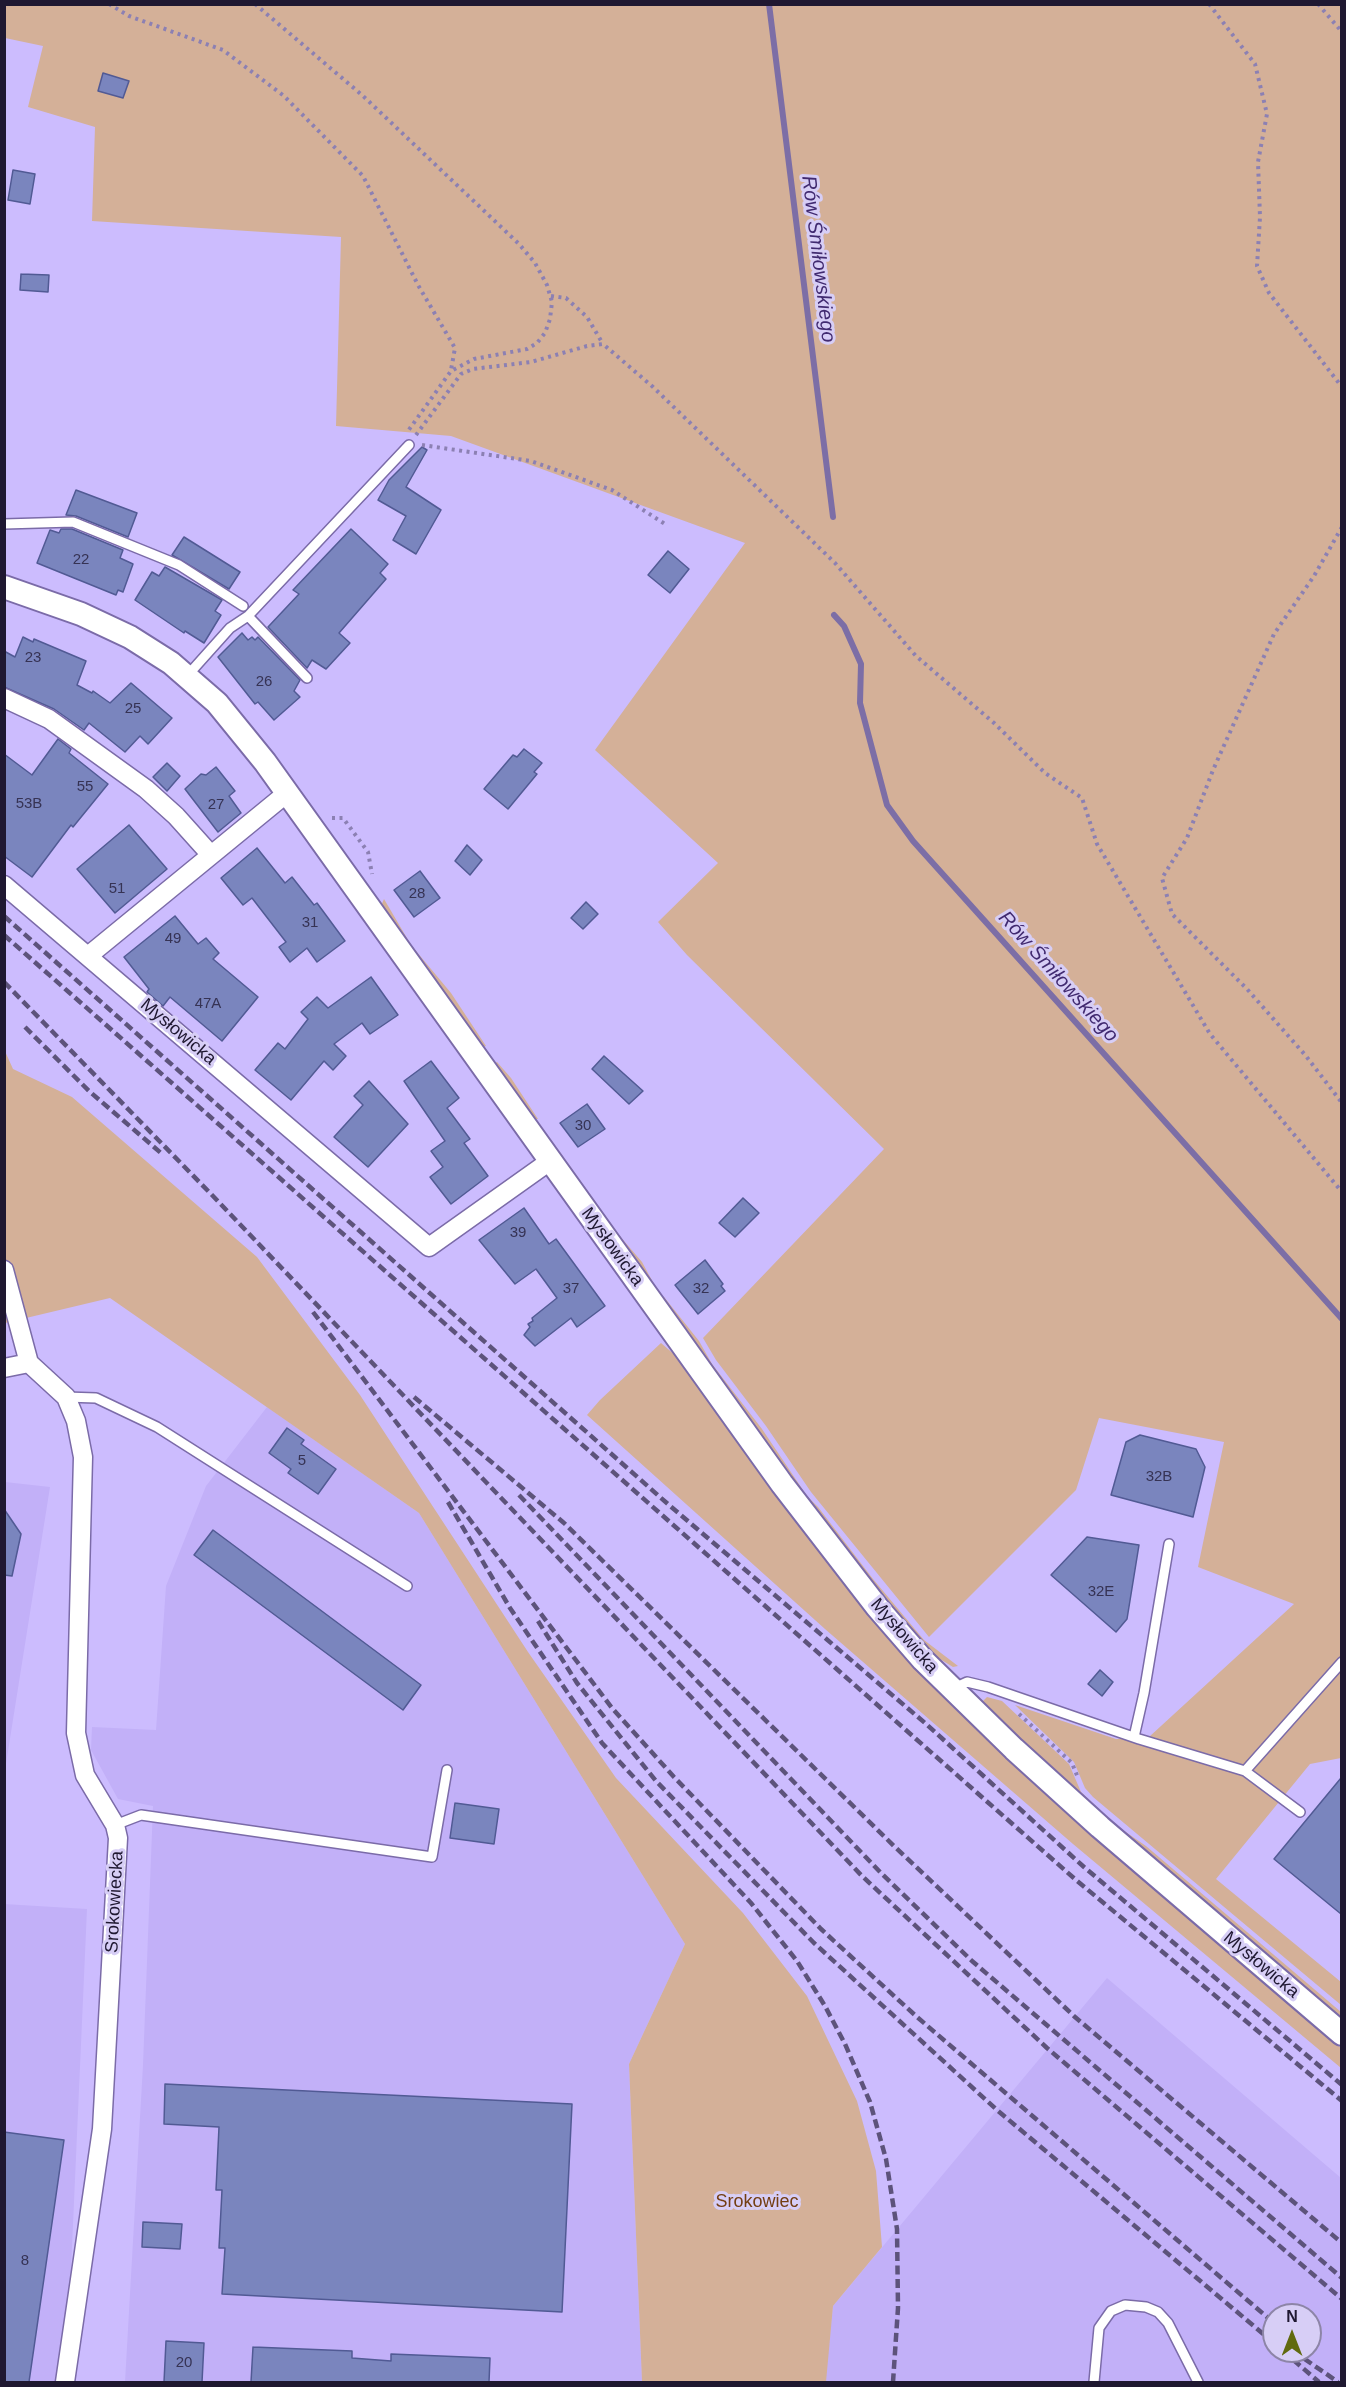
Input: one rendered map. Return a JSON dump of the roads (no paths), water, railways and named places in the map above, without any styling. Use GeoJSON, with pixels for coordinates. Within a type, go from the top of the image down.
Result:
{"type":"FeatureCollection","features":[{"type":"Feature","properties":{"kind":"street","name":"Mysłowicka"},"geometry":{"type":"LineString","coordinates":[[6,590],[81,614],[130,637],[187,676],[229,716],[288,793],[810,1522],[877,1606],[951,1689],[1100,1827],[1341,2034]]}},
{"type":"Feature","properties":{"kind":"street"},"geometry":{"type":"LineString","coordinates":[[4,698],[49,719],[146,789],[176,816],[211,855]]}},
{"type":"Feature","properties":{"kind":"street"},"geometry":{"type":"LineString","coordinates":[[88,956],[288,793]]}},
{"type":"Feature","properties":{"kind":"street","name":"Mysłowicka"},"geometry":{"type":"LineString","coordinates":[[4,885],[429,1247],[550,1161]]}},
{"type":"Feature","properties":{"kind":"street"},"geometry":{"type":"LineString","coordinates":[[4,1270],[29,1363],[4,1368]]}},
{"type":"Feature","properties":{"kind":"street","name":"Srokowiecka"},"geometry":{"type":"LineString","coordinates":[[29,1363],[66,1397],[76,1421],[83,1457],[76,1733],[85,1775],[115,1825],[118,1838],[102,2129],[65,2382]]}},
{"type":"Feature","properties":{"kind":"lane"},"geometry":{"type":"LineString","coordinates":[[187,676],[230,628],[248,616],[406,441]]}},
{"type":"Feature","properties":{"kind":"lane"},"geometry":{"type":"LineString","coordinates":[[5,524],[74,522],[179,566],[243,606]]}},
{"type":"Feature","properties":{"kind":"lane"},"geometry":{"type":"LineString","coordinates":[[248,616],[307,678]]}},
{"type":"Feature","properties":{"kind":"lane"},"geometry":{"type":"LineString","coordinates":[[66,1397],[96,1398],[157,1427],[407,1586]]}},
{"type":"Feature","properties":{"kind":"lane"},"geometry":{"type":"LineString","coordinates":[[1134,1737],[1144,1694],[1169,1544]]}},
{"type":"Feature","properties":{"kind":"lane"},"geometry":{"type":"LineString","coordinates":[[1245,1771],[1341,1662]]}},
{"type":"Feature","properties":{"kind":"lane"},"geometry":{"type":"LineString","coordinates":[[951,1689],[967,1682],[988,1687],[1134,1737],[1245,1771],[1300,1812]]}},
{"type":"Feature","properties":{"kind":"lane"},"geometry":{"type":"LineString","coordinates":[[115,1825],[141,1815],[432,1857],[447,1770]]}},
{"type":"Feature","properties":{"kind":"lane"},"geometry":{"type":"LineString","coordinates":[[1094,2382],[1099,2328],[1111,2311],[1125,2305],[1146,2307],[1158,2312],[1168,2323],[1198,2382]]}},
{"type":"Feature","properties":{"kind":"waterway","name":"Rów Śmiłowskiego"},"geometry":{"type":"LineString","coordinates":[[769,4],[833,517]]}},
{"type":"Feature","properties":{"kind":"waterway","name":"Rów Śmiłowskiego"},"geometry":{"type":"LineString","coordinates":[[834,615],[844,626],[861,664],[860,703],[887,805],[913,841],[1342,1319]]}},
{"type":"Feature","properties":{"kind":"railway"},"geometry":{"type":"LineString","coordinates":[[4,916],[669,1505],[925,1723],[1084,1867],[1342,2085]]}},
{"type":"Feature","properties":{"kind":"railway"},"geometry":{"type":"LineString","coordinates":[[4,935],[1076,1880],[1342,2101]]}},
{"type":"Feature","properties":{"kind":"railway"},"geometry":{"type":"LineString","coordinates":[[4,982],[212,1195],[862,1876],[1047,2048],[1342,2299]]}},
{"type":"Feature","properties":{"kind":"railway"},"geometry":{"type":"LineString","coordinates":[[25,1027],[89,1091],[161,1153]]}},
{"type":"Feature","properties":{"kind":"railway"},"geometry":{"type":"LineString","coordinates":[[313,1312],[612,1708],[674,1777],[821,1929],[917,2017],[1262,2313]]}},
{"type":"Feature","properties":{"kind":"railway"},"geometry":{"type":"LineString","coordinates":[[414,1397],[564,1523],[894,1846],[1075,2017],[1342,2243]]}},
{"type":"Feature","properties":{"kind":"railway"},"geometry":{"type":"LineString","coordinates":[[519,1495],[881,1873],[972,1961],[1342,2278]]}},
{"type":"Feature","properties":{"kind":"railway"},"geometry":{"type":"LineString","coordinates":[[448,1502],[510,1608],[602,1743],[751,1903],[797,1961],[845,2044],[870,2102],[886,2159],[897,2229],[898,2308],[893,2382]]}},
{"type":"Feature","properties":{"kind":"railway"},"geometry":{"type":"LineString","coordinates":[[538,1621],[577,1683],[656,1781],[814,1943],[997,2110],[1262,2333]]}},
{"type":"Feature","properties":{"kind":"railway"},"geometry":{"type":"LineString","coordinates":[[1297,2363],[1319,2382]]}},
{"type":"Feature","properties":{"kind":"railway"},"geometry":{"type":"LineString","coordinates":[[1310,2363],[1338,2382]]}},
{"type":"Feature","properties":{"kind":"park label","name":"Srokowiec"},"geometry":{"type":"Point","coordinates":[757,2202]}}]}
